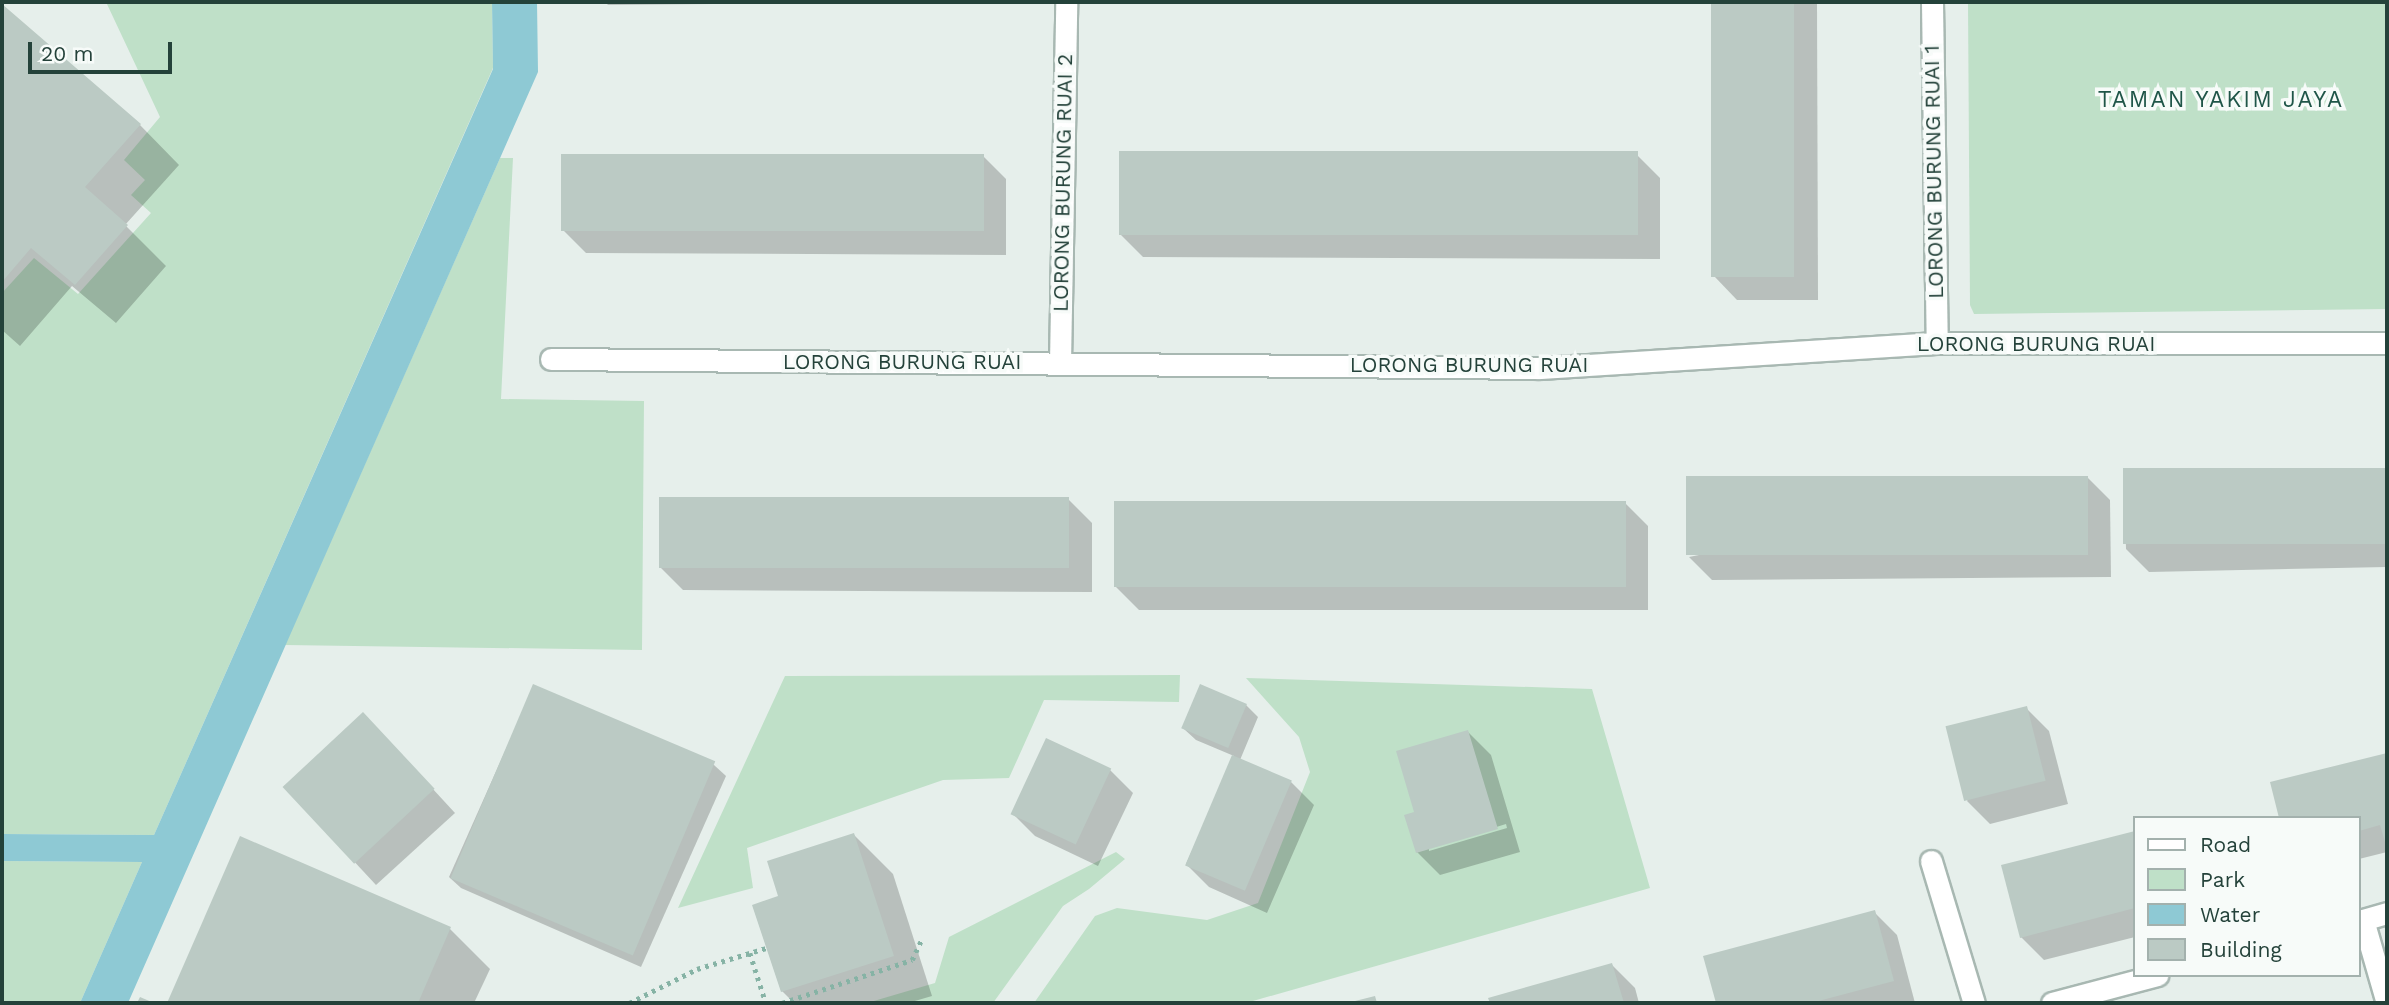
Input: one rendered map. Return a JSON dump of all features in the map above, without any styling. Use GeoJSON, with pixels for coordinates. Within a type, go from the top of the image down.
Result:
{"type":"FeatureCollection","features":[{"type":"Feature","properties":{"kind":"street","name":"LORONG BURUNG RUAI 2"},"geometry":{"type":"LineString","coordinates":[[1060,363],[1066,2]]}},
{"type":"Feature","properties":{"kind":"street","name":"LORONG BURUNG RUAI 1"},"geometry":{"type":"LineString","coordinates":[[1931,2],[1937,342]]}},
{"type":"Feature","properties":{"kind":"street","name":"LORONG BURUNG RUAI"},"geometry":{"type":"LineString","coordinates":[[551,359],[1539,368],[1937,342],[2387,342]]}},
{"type":"Feature","properties":{"kind":"street"},"geometry":{"type":"LineString","coordinates":[[1931,861],[1974,1003]]}},
{"type":"Feature","properties":{"kind":"street"},"geometry":{"type":"LineString","coordinates":[[2387,913],[2361,921],[2387,1003]]}},
{"type":"Feature","properties":{"kind":"street"},"geometry":{"type":"LineString","coordinates":[[2052,1003],[2150,977]]}},
{"type":"Feature","properties":{"kind":"path"},"geometry":{"type":"LineString","coordinates":[[782,1003],[912,960],[922,939]]}},
{"type":"Feature","properties":{"kind":"path"},"geometry":{"type":"LineString","coordinates":[[629,1003],[697,969],[766,948]]}},
{"type":"Feature","properties":{"kind":"path"},"geometry":{"type":"LineString","coordinates":[[750,953],[766,1003]]}},
{"type":"Feature","properties":{"kind":"green space"},"geometry":{"type":"Polygon","coordinates":[[[106,2],[492,2],[493,68],[154,835],[2,834],[2,293],[34,258],[78,294],[151,213],[131,195],[145,180],[124,160],[160,117],[106,2]]]}},
{"type":"Feature","properties":{"kind":"green space"},"geometry":{"type":"Polygon","coordinates":[[[1968,2],[2387,2],[2387,309],[1974,314],[1970,305],[1968,2]]]}},
{"type":"Feature","properties":{"kind":"green space"},"geometry":{"type":"Polygon","coordinates":[[[500,158],[513,158],[501,399],[644,401],[642,650],[285,645],[500,158]]]}},
{"type":"Feature","properties":{"kind":"green space"},"geometry":{"type":"Polygon","coordinates":[[[1180,675],[1179,702],[1044,700],[1009,778],[943,780],[747,848],[753,888],[678,908],[785,676],[1180,675]]]}},
{"type":"Feature","properties":{"kind":"green space"},"geometry":{"type":"Polygon","coordinates":[[[1246,678],[1592,689],[1650,888],[1246,1003],[1034,1003],[1095,916],[1117,908],[1207,920],[1258,903],[1310,772],[1299,737],[1246,678]]]}},
{"type":"Feature","properties":{"kind":"green space"},"geometry":{"type":"Polygon","coordinates":[[[1116,852],[1125,859],[1089,889],[1063,906],[993,1003],[867,1003],[935,983],[949,937],[1116,852]]]}},
{"type":"Feature","properties":{"kind":"green space"},"geometry":{"type":"Polygon","coordinates":[[[2,861],[142,862],[80,1003],[2,1003],[2,861]]]}},
{"type":"Feature","properties":{"kind":"water"},"geometry":{"type":"Polygon","coordinates":[[[492,2],[537,2],[538,72],[128,1003],[80,1003],[142,862],[2,861],[2,834],[154,835],[493,69],[492,2]]]}},
{"type":"Feature","properties":{"kind":"building"},"geometry":{"type":"Polygon","coordinates":[[[1711,2],[1794,2],[1794,277],[1711,277],[1711,2]]]}},
{"type":"Feature","properties":{"kind":"building"},"geometry":{"type":"Polygon","coordinates":[[[2,4],[141,124],[85,187],[128,225],[75,285],[31,248],[2,282],[2,4]]]}},
{"type":"Feature","properties":{"kind":"building"},"geometry":{"type":"Polygon","coordinates":[[[1119,151],[1638,151],[1638,235],[1119,235],[1119,151]]]}},
{"type":"Feature","properties":{"kind":"building"},"geometry":{"type":"Polygon","coordinates":[[[561,154],[984,154],[984,231],[561,231],[561,154]]]}},
{"type":"Feature","properties":{"kind":"building"},"geometry":{"type":"Polygon","coordinates":[[[2123,468],[2387,468],[2387,544],[2123,544],[2123,468]]]}},
{"type":"Feature","properties":{"kind":"building"},"geometry":{"type":"Polygon","coordinates":[[[1686,476],[2088,476],[2088,555],[1686,555],[1686,476]]]}},
{"type":"Feature","properties":{"kind":"building"},"geometry":{"type":"Polygon","coordinates":[[[659,497],[1069,497],[1069,568],[659,568],[659,497]]]}},
{"type":"Feature","properties":{"kind":"building"},"geometry":{"type":"Polygon","coordinates":[[[1114,501],[1626,501],[1626,587],[1114,587],[1114,501]]]}},
{"type":"Feature","properties":{"kind":"building"},"geometry":{"type":"Polygon","coordinates":[[[533,684],[715,761],[633,956],[451,878],[533,684]]]}},
{"type":"Feature","properties":{"kind":"building"},"geometry":{"type":"Polygon","coordinates":[[[1200,684],[1247,704],[1228,748],[1181,728],[1200,684]]]}},
{"type":"Feature","properties":{"kind":"building"},"geometry":{"type":"Polygon","coordinates":[[[2027,706],[2046,781],[1964,801],[1945,726],[2027,706]]]}},
{"type":"Feature","properties":{"kind":"building"},"geometry":{"type":"Polygon","coordinates":[[[363,712],[435,789],[354,864],[283,787],[363,712]]]}},
{"type":"Feature","properties":{"kind":"building"},"geometry":{"type":"Polygon","coordinates":[[[1468,730],[1498,829],[1416,853],[1404,815],[1414,812],[1396,751],[1468,730]]]}},
{"type":"Feature","properties":{"kind":"building"},"geometry":{"type":"Polygon","coordinates":[[[1046,738],[1111,768],[1076,845],[1011,814],[1046,738]]]}},
{"type":"Feature","properties":{"kind":"building"},"geometry":{"type":"Polygon","coordinates":[[[2387,753],[2387,849],[2380,825],[2361,830],[2361,816],[2278,816],[2270,782],[2387,753]]]}},
{"type":"Feature","properties":{"kind":"building"},"geometry":{"type":"Polygon","coordinates":[[[1232,755],[1292,780],[1245,891],[1185,865],[1232,755]]]}},
{"type":"Feature","properties":{"kind":"building"},"geometry":{"type":"Polygon","coordinates":[[[2134,831],[2134,908],[2020,938],[2001,865],[2134,831]]]}},
{"type":"Feature","properties":{"kind":"building"},"geometry":{"type":"Polygon","coordinates":[[[854,833],[894,956],[781,992],[752,905],[778,896],[767,861],[854,833]]]}},
{"type":"Feature","properties":{"kind":"building"},"geometry":{"type":"Polygon","coordinates":[[[240,836],[451,927],[418,1003],[167,1003],[240,836]]]}},
{"type":"Feature","properties":{"kind":"building"},"geometry":{"type":"Polygon","coordinates":[[[1875,910],[1894,981],[1811,1003],[1716,1003],[1703,956],[1875,910]]]}},
{"type":"Feature","properties":{"kind":"building"},"geometry":{"type":"Polygon","coordinates":[[[1612,963],[1624,1003],[1490,1003],[1488,998],[1612,963]]]}},
{"type":"Feature","properties":{"kind":"building"},"geometry":{"type":"Polygon","coordinates":[[[1375,996],[1377,1003],[1351,1003],[1351,1002],[1375,996]]]}},
{"type":"Feature","properties":{"kind":"building"},"geometry":{"type":"Polygon","coordinates":[[[140,997],[154,1003],[137,1003],[140,997]]]}},
{"type":"Feature","properties":{"kind":"district","name":"TAMAN YAKIM JAYA"},"geometry":{"type":"Point","coordinates":[2221,100]}}]}
